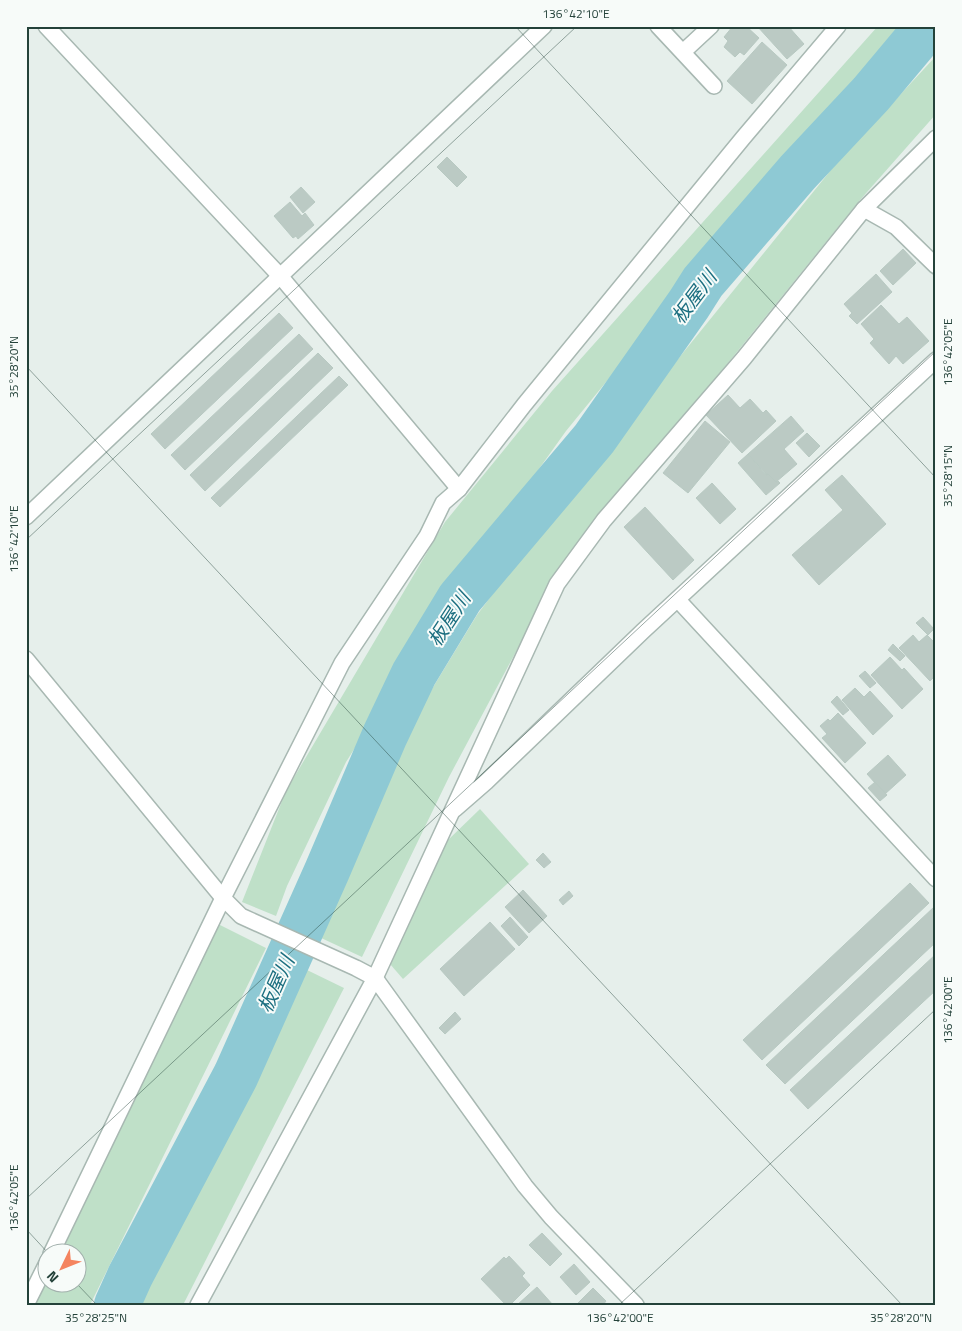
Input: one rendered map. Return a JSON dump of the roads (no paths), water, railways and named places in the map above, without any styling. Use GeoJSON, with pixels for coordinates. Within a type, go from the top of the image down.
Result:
{"type":"FeatureCollection","features":[{"type":"Feature","properties":{"kind":"street"},"geometry":{"type":"LineString","coordinates":[[46,26],[281,277],[459,489]]}},
{"type":"Feature","properties":{"kind":"street"},"geometry":{"type":"LineString","coordinates":[[26,517],[544,26]]}},
{"type":"Feature","properties":{"kind":"street"},"geometry":{"type":"LineString","coordinates":[[658,26],[714,86]]}},
{"type":"Feature","properties":{"kind":"street"},"geometry":{"type":"LineString","coordinates":[[682,52],[711,26]]}},
{"type":"Feature","properties":{"kind":"street"},"geometry":{"type":"LineString","coordinates":[[56,1244],[223,898],[342,663],[427,536],[443,503],[459,489],[524,405],[743,138],[838,26]]}},
{"type":"Feature","properties":{"kind":"street"},"geometry":{"type":"LineString","coordinates":[[198,1305],[374,978],[557,584],[604,520],[738,365],[864,209],[936,138]]}},
{"type":"Feature","properties":{"kind":"street"},"geometry":{"type":"LineString","coordinates":[[864,209],[896,227],[936,266]]}},
{"type":"Feature","properties":{"kind":"street"},"geometry":{"type":"LineString","coordinates":[[450,814],[486,782],[643,631],[936,360]]}},
{"type":"Feature","properties":{"kind":"street"},"geometry":{"type":"LineString","coordinates":[[678,600],[936,879]]}},
{"type":"Feature","properties":{"kind":"street"},"geometry":{"type":"LineString","coordinates":[[26,659],[223,898],[241,916],[374,978],[525,1186],[636,1305]]}},
{"type":"Feature","properties":{"kind":"street"},"geometry":{"type":"LineString","coordinates":[[26,1305],[38,1281]]}},
{"type":"Feature","properties":{"kind":"waterway","name":"板屋川"},"geometry":{"type":"LineString","coordinates":[[117,1305],[130,1276],[236,1075],[385,735],[414,674],[460,598],[594,439],[703,282],[798,172],[871,94],[928,26]]}}]}
